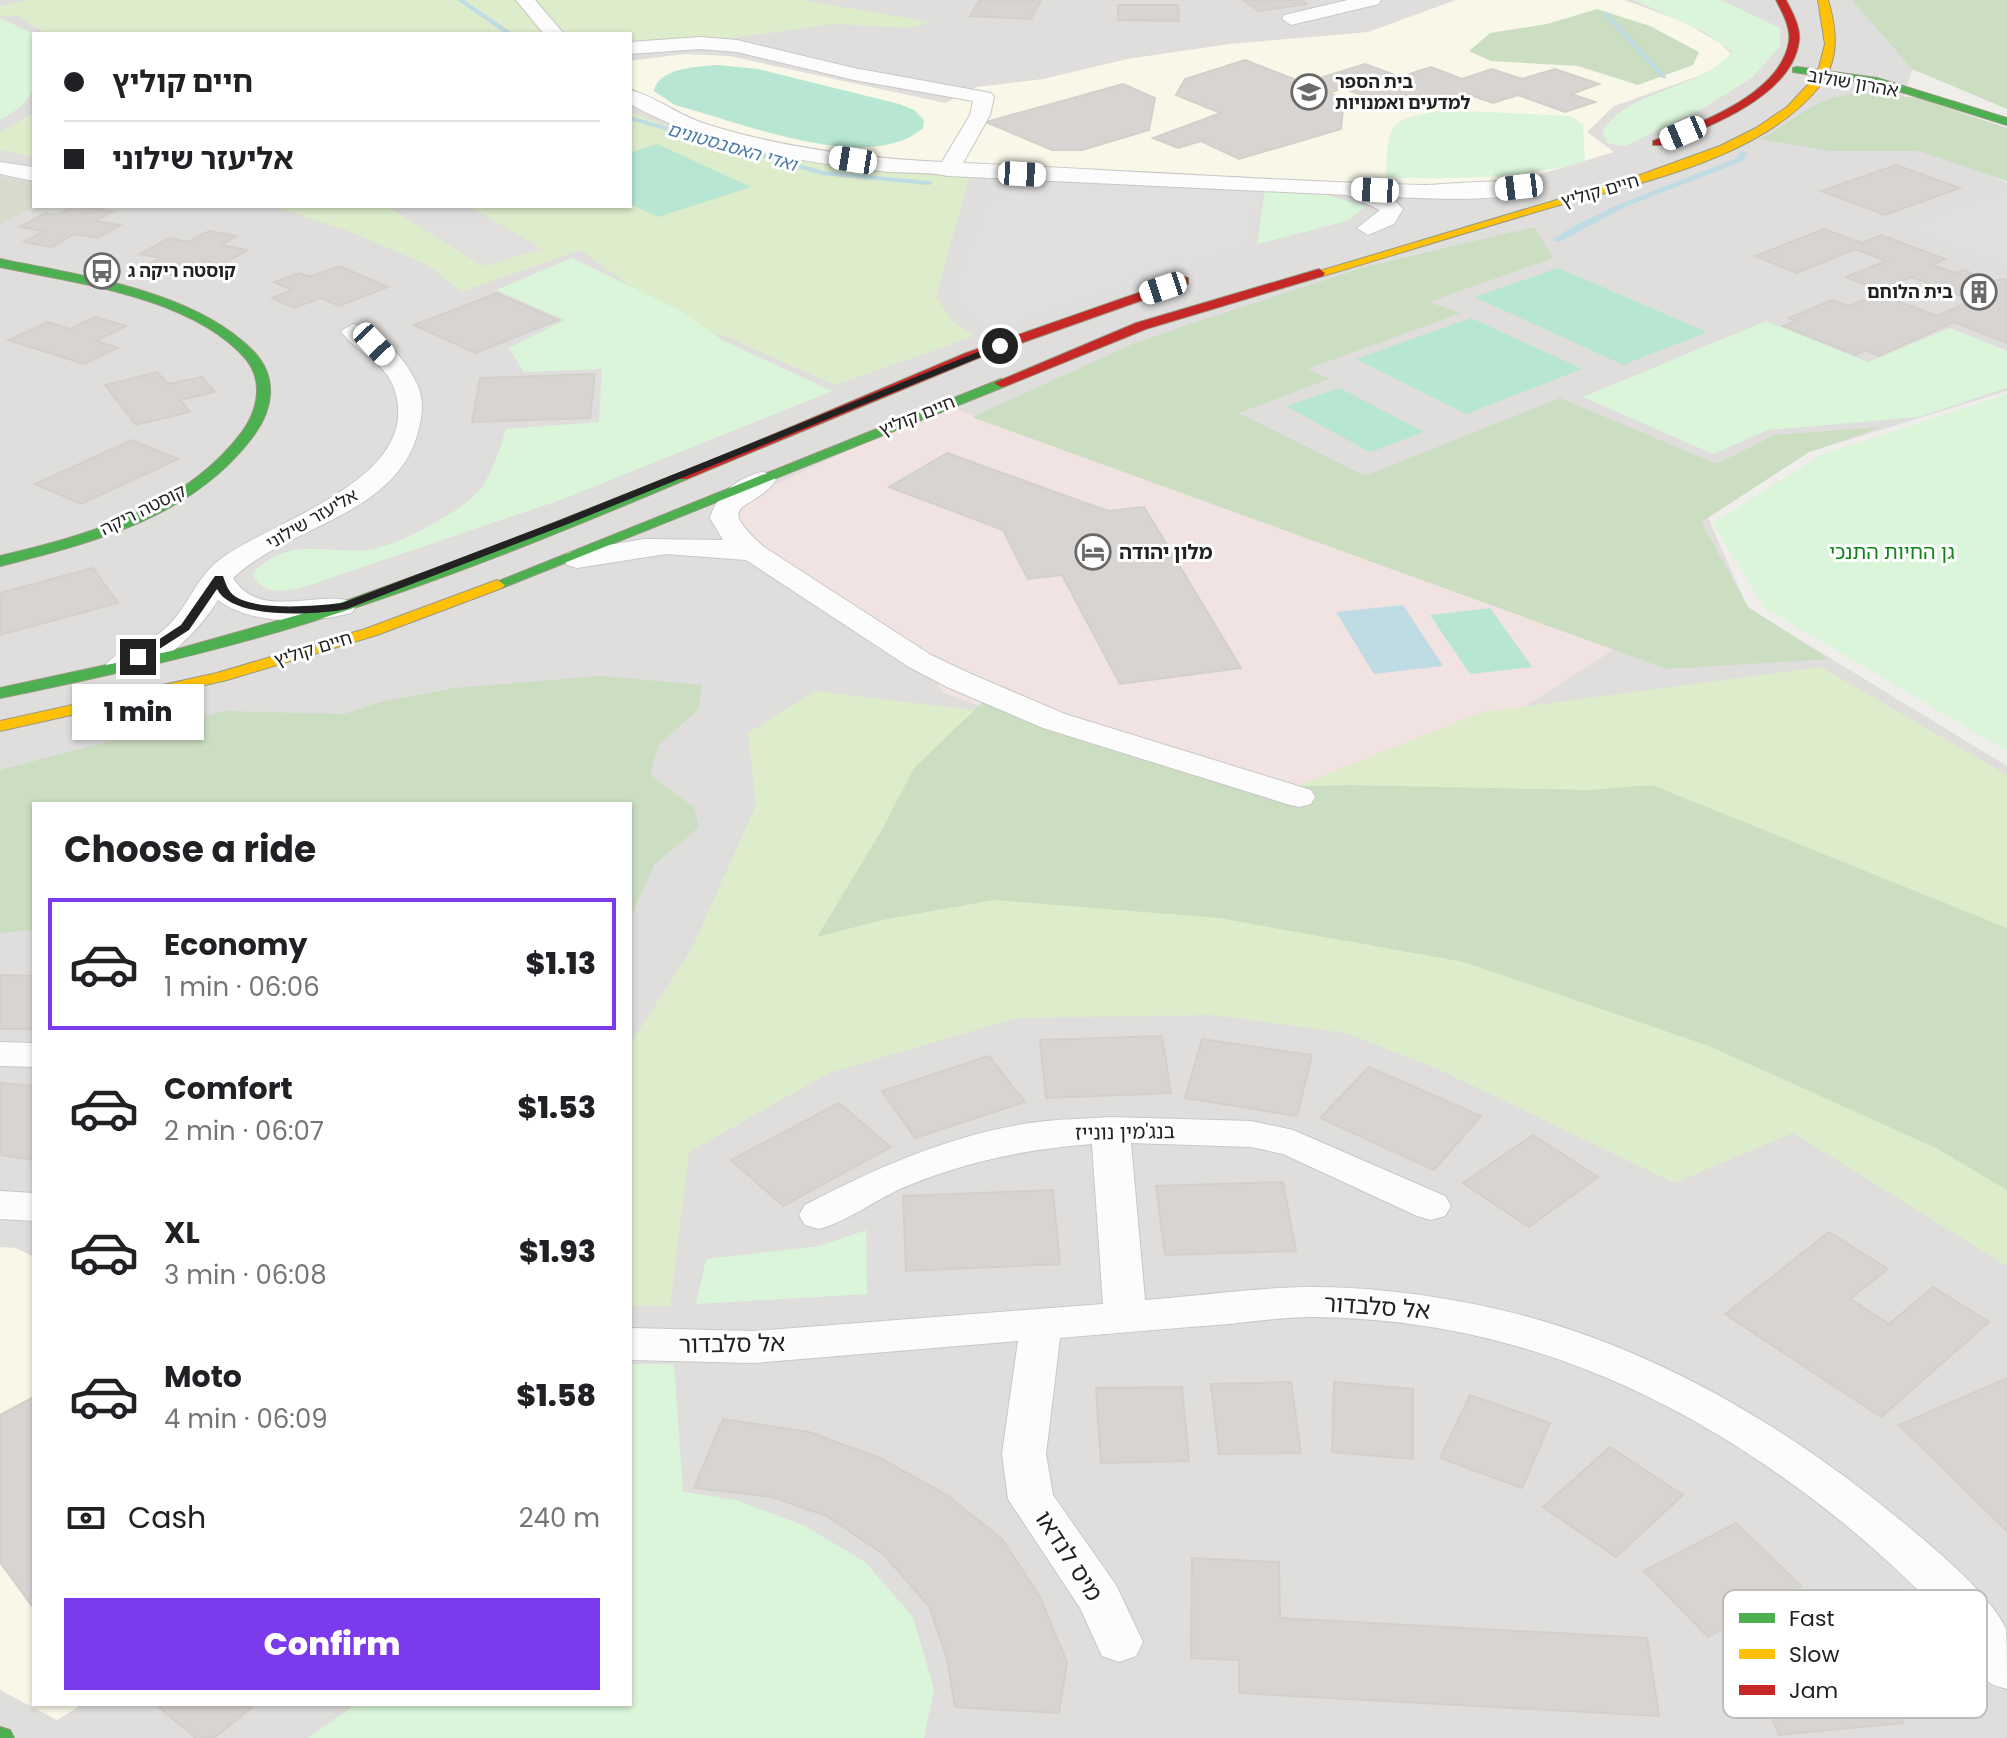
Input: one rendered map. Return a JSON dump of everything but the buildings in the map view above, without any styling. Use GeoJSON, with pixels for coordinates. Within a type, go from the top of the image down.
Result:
{"type":"FeatureCollection","features":[{"type":"Feature","properties":{"kind":"main road"},"geometry":{"type":"LineString","coordinates":[[1781,0],[1794,41],[1783,70]]}},
{"type":"Feature","properties":{"kind":"main road"},"geometry":{"type":"LineString","coordinates":[[1823,0],[1834,31],[1825,68],[1839,64],[1876,84]]}},
{"type":"Feature","properties":{"kind":"main road","name":"אהרון שולוב"},"geometry":{"type":"LineString","coordinates":[[1783,70],[1825,68],[2007,122]]}},
{"type":"Feature","properties":{"kind":"main road","name":"חיים קוליץ"},"geometry":{"type":"LineString","coordinates":[[0,726],[142,696],[371,632],[550,565],[1141,326],[1677,167],[1753,133],[1803,97],[1825,68]]}},
{"type":"Feature","properties":{"kind":"main road","name":"חיים קוליץ"},"geometry":{"type":"LineString","coordinates":[[1639,151],[1735,107],[1765,89],[1783,70]]}},
{"type":"Feature","properties":{"kind":"main road"},"geometry":{"type":"LineString","coordinates":[[1803,97],[1830,88],[1876,84]]}},
{"type":"Feature","properties":{"kind":"main road"},"geometry":{"type":"LineString","coordinates":[[1439,209],[1527,185]]}},
{"type":"Feature","properties":{"kind":"main road"},"geometry":{"type":"LineString","coordinates":[[1362,230],[1410,217]]}},
{"type":"Feature","properties":{"kind":"main road","name":"קוסטה ריקה"},"geometry":{"type":"LineString","coordinates":[[0,263],[186,314],[208,324],[250,355],[264,387],[264,406],[252,435],[228,461],[187,491],[103,531],[0,561]]}},
{"type":"Feature","properties":{"kind":"main road","name":"חיים קוליץ"},"geometry":{"type":"LineString","coordinates":[[0,693],[116,669],[343,606],[564,522],[1062,321],[1204,275]]}},
{"type":"Feature","properties":{"kind":"street"},"geometry":{"type":"LineString","coordinates":[[525,0],[552,32]]}},
{"type":"Feature","properties":{"kind":"street"},"geometry":{"type":"LineString","coordinates":[[1291,19],[1372,0]]}},
{"type":"Feature","properties":{"kind":"street"},"geometry":{"type":"LineString","coordinates":[[632,48],[700,43],[737,46],[854,74],[984,97],[980,115],[948,170]]}},
{"type":"Feature","properties":{"kind":"street"},"geometry":{"type":"LineString","coordinates":[[632,97],[669,118],[745,140],[867,163],[948,170],[1321,188],[1454,192],[1527,185]]}},
{"type":"Feature","properties":{"kind":"street"},"geometry":{"type":"LineString","coordinates":[[0,168],[32,174]]}},
{"type":"Feature","properties":{"kind":"street"},"geometry":{"type":"LineString","coordinates":[[1321,188],[1390,205],[1392,209],[1386,219],[1362,230]]}},
{"type":"Feature","properties":{"kind":"street","name":"אליעזר שילוני"},"geometry":{"type":"LineString","coordinates":[[116,669],[160,646],[185,628],[219,579],[241,560],[356,495],[384,471],[409,425],[410,404],[405,384],[374,344],[353,331]]}},
{"type":"Feature","properties":{"kind":"street"},"geometry":{"type":"LineString","coordinates":[[766,478],[729,501],[724,510],[729,530],[754,553],[920,661],[1011,704],[1299,797]]}},
{"type":"Feature","properties":{"kind":"street"},"geometry":{"type":"LineString","coordinates":[[550,565],[618,549],[665,544],[703,544],[754,553]]}},
{"type":"Feature","properties":{"kind":"street"},"geometry":{"type":"LineString","coordinates":[[219,579],[224,593],[234,601],[253,607],[310,610],[343,606]]}},
{"type":"Feature","properties":{"kind":"street"},"geometry":{"type":"LineString","coordinates":[[0,1054],[32,1055]]}},
{"type":"Feature","properties":{"kind":"street"},"geometry":{"type":"LineString","coordinates":[[1110,1130],[1125,1315]]}},
{"type":"Feature","properties":{"kind":"street","name":"בנג'מין נונייז"},"geometry":{"type":"LineString","coordinates":[[819,1215],[891,1177],[956,1154],[1029,1136],[1110,1130],[1251,1134],[1293,1143],[1431,1206]]}},
{"type":"Feature","properties":{"kind":"street"},"geometry":{"type":"LineString","coordinates":[[0,1205],[32,1207]]}},
{"type":"Feature","properties":{"kind":"street","name":"אל סלבדור"},"geometry":{"type":"LineString","coordinates":[[632,1344],[754,1347],[1311,1302],[1399,1305],[1476,1318],[1554,1339],[1642,1376],[1707,1409],[1806,1471],[1888,1534],[1944,1590]]}},
{"type":"Feature","properties":{"kind":"street","name":"מיס לנדאו"},"geometry":{"type":"LineString","coordinates":[[1041,1324],[1024,1454],[1031,1499],[1099,1598],[1119,1642]]}},
{"type":"Feature","properties":{"kind":"street","name":"אל סלבדור"},"geometry":{"type":"LineString","coordinates":[[1987,1639],[2007,1669]]}},
{"type":"Feature","properties":{"kind":"shaded area"},"geometry":{"type":"Polygon","coordinates":[[[0,0],[2007,0],[2007,100],[1912,70],[1891,136],[2007,182],[2007,391],[1809,452],[1708,518],[1748,608],[2007,766],[2007,1738],[0,1738],[0,0]]]}},
{"type":"Feature","properties":{"kind":"shaded area","name":"בית הספר למדעים ואמנויות"},"geometry":{"type":"Polygon","coordinates":[[[1456,0],[1624,0],[1682,21],[1720,43],[1733,56],[1707,73],[1614,106],[1587,132],[1614,152],[1514,182],[1428,189],[927,166],[796,149],[711,128],[653,106],[632,88],[632,61],[684,54],[729,56],[945,103],[977,87],[1043,79],[1127,59],[1230,44],[1368,32],[1456,0]]]}},
{"type":"Feature","properties":{"kind":"shaded area"},"geometry":{"type":"Polygon","coordinates":[[[0,177],[32,182],[32,208],[0,224],[0,177]]]}},
{"type":"Feature","properties":{"kind":"shaded area"},"geometry":{"type":"Polygon","coordinates":[[[992,179],[1259,192],[1249,246],[1006,327],[978,322],[961,310],[955,288],[992,179]]]}},
{"type":"Feature","properties":{"kind":"shaded area"},"geometry":{"type":"Polygon","coordinates":[[[2007,189],[2007,268],[1901,229],[2007,189]]]}},
{"type":"Feature","properties":{"kind":"shaded area"},"geometry":{"type":"Polygon","coordinates":[[[389,208],[472,208],[542,249],[483,266],[389,208]]]}},
{"type":"Feature","properties":{"kind":"shaded area"},"geometry":{"type":"Polygon","coordinates":[[[945,405],[1624,643],[1333,830],[944,693],[920,661],[754,553],[725,508],[945,405]]]}},
{"type":"Feature","properties":{"kind":"shaded area"},"geometry":{"type":"Polygon","coordinates":[[[0,1247],[16,1248],[32,1256],[32,1706],[80,1706],[57,1720],[0,1690],[0,1247]]]}},
{"type":"Feature","properties":{"kind":"green space"},"geometry":{"type":"Polygon","coordinates":[[[28,0],[801,0],[931,22],[911,28],[833,24],[632,53],[632,32],[43,32],[19,16],[0,16],[0,6],[28,0]]]}},
{"type":"Feature","properties":{"kind":"green space"},"geometry":{"type":"Polygon","coordinates":[[[1634,0],[1721,0],[1780,28],[1780,46],[1753,77],[1700,110],[1625,146],[1607,143],[1602,131],[1631,105],[1701,75],[1732,52],[1708,34],[1634,0]]]}},
{"type":"Feature","properties":{"kind":"green space"},"geometry":{"type":"Polygon","coordinates":[[[1852,0],[2007,0],[2007,109],[1912,69],[1852,0]]]}},
{"type":"Feature","properties":{"kind":"green space"},"geometry":{"type":"Polygon","coordinates":[[[1597,9],[1650,26],[1699,52],[1693,65],[1638,85],[1578,66],[1491,61],[1469,51],[1490,33],[1547,24],[1597,9]]]}},
{"type":"Feature","properties":{"kind":"green space"},"geometry":{"type":"Polygon","coordinates":[[[0,18],[32,33],[32,91],[24,103],[0,120],[0,18]]]}},
{"type":"Feature","properties":{"kind":"green space"},"geometry":{"type":"Polygon","coordinates":[[[718,65],[758,69],[899,104],[914,110],[924,120],[923,128],[899,141],[870,147],[837,146],[766,132],[675,105],[654,91],[657,83],[671,73],[718,65]]]}},
{"type":"Feature","properties":{"kind":"green space"},"geometry":{"type":"Polygon","coordinates":[[[1875,93],[1918,98],[2007,128],[2007,181],[1919,151],[1830,151],[1760,139],[1825,101],[1875,93]]]}},
{"type":"Feature","properties":{"kind":"green space"},"geometry":{"type":"Polygon","coordinates":[[[1445,110],[1571,116],[1583,125],[1585,162],[1486,177],[1386,177],[1388,144],[1395,126],[1412,117],[1445,110]]]}},
{"type":"Feature","properties":{"kind":"green space"},"geometry":{"type":"Polygon","coordinates":[[[632,113],[699,137],[813,160],[948,170],[969,178],[936,297],[953,322],[975,336],[835,385],[725,336],[694,331],[580,250],[461,292],[428,265],[348,231],[278,208],[632,208],[632,113]]]}},
{"type":"Feature","properties":{"kind":"green space"},"geometry":{"type":"Polygon","coordinates":[[[32,114],[32,157],[0,150],[0,132],[32,114]]]}},
{"type":"Feature","properties":{"kind":"green space"},"geometry":{"type":"Polygon","coordinates":[[[657,144],[751,187],[658,217],[632,205],[632,152],[657,144]]]}},
{"type":"Feature","properties":{"kind":"green space"},"geometry":{"type":"Polygon","coordinates":[[[1265,190],[1326,195],[1367,206],[1347,221],[1257,244],[1265,190]]]}},
{"type":"Feature","properties":{"kind":"green space"},"geometry":{"type":"Polygon","coordinates":[[[1534,227],[1553,258],[1429,302],[1461,313],[1307,369],[1329,379],[1239,413],[1365,476],[1560,398],[1717,464],[1774,435],[1882,427],[1809,452],[1701,522],[1748,607],[1829,659],[1667,669],[972,417],[1133,344],[1190,324],[1365,267],[1534,227]]]}},
{"type":"Feature","properties":{"kind":"green space"},"geometry":{"type":"Polygon","coordinates":[[[572,258],[681,311],[722,340],[832,391],[566,498],[301,588],[274,590],[262,586],[252,574],[280,554],[306,549],[350,551],[379,548],[440,520],[466,503],[481,488],[494,464],[506,429],[599,422],[602,369],[524,372],[509,348],[565,320],[496,290],[572,258]]]}},
{"type":"Feature","properties":{"kind":"green space"},"geometry":{"type":"Polygon","coordinates":[[[1558,268],[1707,332],[1623,365],[1475,297],[1558,268]]]}},
{"type":"Feature","properties":{"kind":"green space"},"geometry":{"type":"Polygon","coordinates":[[[1471,318],[1582,369],[1466,414],[1356,359],[1471,318]]]}},
{"type":"Feature","properties":{"kind":"green space"},"geometry":{"type":"Polygon","coordinates":[[[1766,321],[1868,362],[1950,328],[2007,351],[2007,388],[1918,417],[1768,430],[1713,454],[1583,397],[1766,321]]]}},
{"type":"Feature","properties":{"kind":"green space"},"geometry":{"type":"Polygon","coordinates":[[[1340,388],[1424,432],[1370,452],[1286,406],[1340,388]]]}},
{"type":"Feature","properties":{"kind":"green space","name":"גן החיות התנכי"},"geometry":{"type":"Polygon","coordinates":[[[2007,394],[2007,751],[1765,608],[1713,523],[1821,455],[2007,394]]]}},
{"type":"Feature","properties":{"kind":"green space"},"geometry":{"type":"Polygon","coordinates":[[[1490,608],[1532,667],[1470,674],[1430,615],[1490,608]]]}},
{"type":"Feature","properties":{"kind":"green space"},"geometry":{"type":"Polygon","coordinates":[[[1821,667],[2007,775],[2007,1266],[1793,1133],[1674,1183],[1438,1069],[1346,1033],[1213,1015],[1017,1018],[829,1073],[689,1152],[670,1306],[632,1305],[632,1041],[691,950],[756,805],[748,733],[815,691],[982,711],[1297,786],[1482,712],[1821,667]]]}},
{"type":"Feature","properties":{"kind":"green space"},"geometry":{"type":"Polygon","coordinates":[[[602,676],[702,685],[698,710],[659,744],[650,775],[694,807],[699,827],[654,865],[632,914],[632,802],[32,802],[32,930],[0,933],[0,770],[225,711],[343,714],[381,702],[454,688],[602,676]]]}},
{"type":"Feature","properties":{"kind":"green space"},"geometry":{"type":"Polygon","coordinates":[[[986,699],[1268,787],[1348,785],[1591,790],[1652,785],[2007,928],[2007,1190],[1936,1148],[1709,1046],[1464,962],[1219,918],[994,900],[882,920],[817,937],[880,833],[914,768],[986,699]]]}},
{"type":"Feature","properties":{"kind":"green space"},"geometry":{"type":"Polygon","coordinates":[[[866,1230],[867,1294],[696,1304],[706,1259],[820,1246],[866,1230]]]}},
{"type":"Feature","properties":{"kind":"green space"},"geometry":{"type":"Polygon","coordinates":[[[632,1364],[674,1364],[683,1492],[736,1500],[805,1526],[865,1562],[913,1617],[934,1689],[924,1738],[308,1738],[353,1706],[632,1706],[632,1364]]]}},
{"type":"Feature","properties":{"kind":"water"},"geometry":{"type":"Polygon","coordinates":[[[1403,605],[1443,666],[1374,674],[1336,612],[1403,605]]]}},
{"type":"Feature","properties":{"kind":"waterway","name":"ואדי האסבסטונים"},"geometry":{"type":"LineString","coordinates":[[460,0],[508,32]]}},
{"type":"Feature","properties":{"kind":"waterway"},"geometry":{"type":"LineString","coordinates":[[1605,13],[1664,77]]}},
{"type":"Feature","properties":{"kind":"waterway","name":"ואדי האסבסטונים"},"geometry":{"type":"LineString","coordinates":[[632,119],[822,173],[929,183]]}},
{"type":"Feature","properties":{"kind":"waterway"},"geometry":{"type":"LineString","coordinates":[[1556,240],[1622,205],[1740,159],[1743,153]]}},
{"type":"Feature","properties":{"kind":"traffic: fast"},"geometry":{"type":"LineString","coordinates":[[1797,70],[1877,81],[2007,122]]}},
{"type":"Feature","properties":{"kind":"traffic: fast"},"geometry":{"type":"LineString","coordinates":[[0,263],[132,293],[198,318],[226,335],[249,355],[259,370],[264,388],[260,415],[234,453],[207,478],[176,499],[108,530],[0,561]]}},
{"type":"Feature","properties":{"kind":"traffic: fast"},"geometry":{"type":"LineString","coordinates":[[497,585],[1001,383]]}},
{"type":"Feature","properties":{"kind":"traffic: fast"},"geometry":{"type":"LineString","coordinates":[[0,693],[172,655],[342,607],[471,562],[682,476]]}},
{"type":"Feature","properties":{"kind":"traffic: slow"},"geometry":{"type":"LineString","coordinates":[[1319,273],[1644,178],[1724,149],[1759,131],[1790,109],[1815,85],[1827,65],[1831,44],[1823,0]]}},
{"type":"Feature","properties":{"kind":"traffic: slow"},"geometry":{"type":"LineString","coordinates":[[0,726],[221,677],[371,632],[497,585]]}},
{"type":"Feature","properties":{"kind":"traffic: jam"},"geometry":{"type":"LineString","coordinates":[[1657,143],[1739,106],[1776,78],[1788,61],[1794,42],[1792,26],[1781,0]]}},
{"type":"Feature","properties":{"kind":"traffic: jam"},"geometry":{"type":"LineString","coordinates":[[1001,383],[1141,326],[1319,273]]}},
{"type":"Feature","properties":{"kind":"traffic: jam"},"geometry":{"type":"LineString","coordinates":[[682,476],[971,356],[1184,281]]}},
{"type":"Feature","properties":{"kind":"place","name":"בית הספר למדעים ואמנויות"},"geometry":{"type":"Point","coordinates":[1309,92]}},
{"type":"Feature","properties":{"kind":"place","name":"קוסטה ריקה ג"},"geometry":{"type":"Point","coordinates":[102,271]}},
{"type":"Feature","properties":{"kind":"place","name":"בית הלוחם"},"geometry":{"type":"Point","coordinates":[1979,292]}},
{"type":"Feature","properties":{"kind":"place","name":"מלון יהודה"},"geometry":{"type":"Point","coordinates":[1093,552]}},
{"type":"Feature","properties":{"kind":"route"},"geometry":{"type":"LineString","coordinates":[[138,657],[185,628],[219,579],[224,593],[234,601],[253,607],[310,610],[343,606],[410,583],[1000,346]]}}]}
